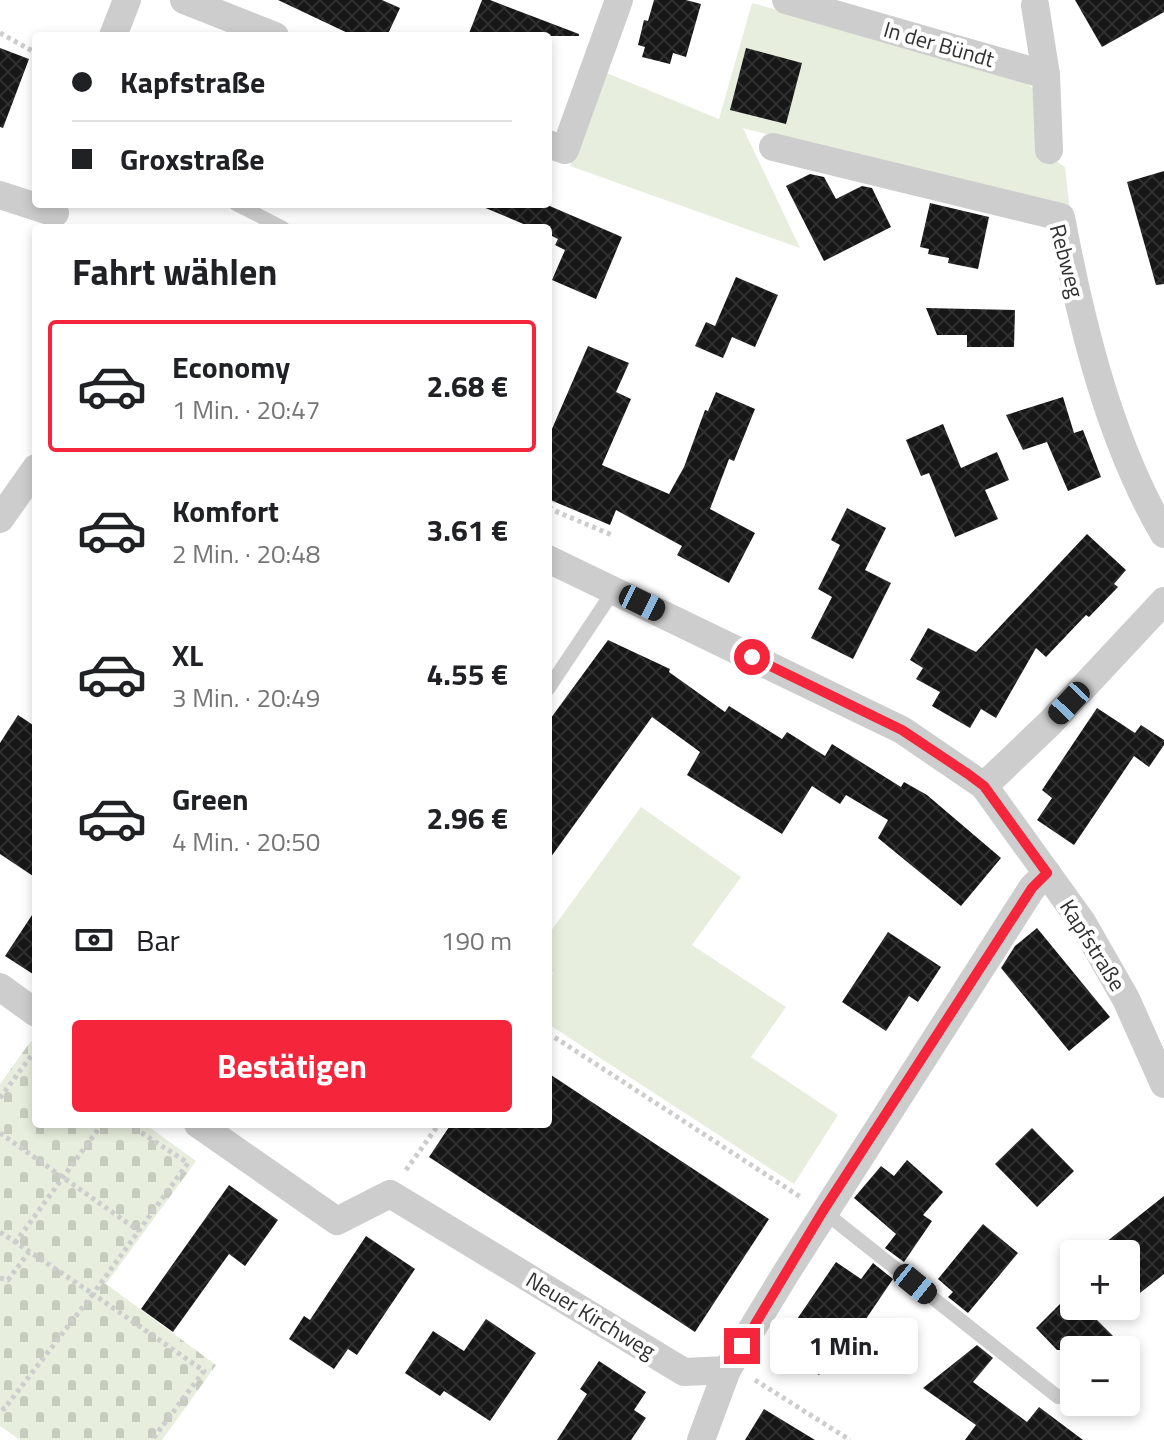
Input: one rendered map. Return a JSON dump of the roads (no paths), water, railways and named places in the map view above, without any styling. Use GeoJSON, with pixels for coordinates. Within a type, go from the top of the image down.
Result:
{"type":"FeatureCollection","features":[{"type":"Feature","properties":{"kind":"street"},"geometry":{"type":"LineString","coordinates":[[115,32],[127,0]]}},
{"type":"Feature","properties":{"kind":"street"},"geometry":{"type":"LineString","coordinates":[[184,0],[265,32]]}},
{"type":"Feature","properties":{"kind":"street"},"geometry":{"type":"LineString","coordinates":[[552,145],[565,150],[619,0]]}},
{"type":"Feature","properties":{"kind":"street","name":"In der Bündt"},"geometry":{"type":"LineString","coordinates":[[786,0],[1046,75]]}},
{"type":"Feature","properties":{"kind":"street"},"geometry":{"type":"LineString","coordinates":[[1035,5],[1046,75],[1049,150]]}},
{"type":"Feature","properties":{"kind":"street","name":"Rebweg"},"geometry":{"type":"LineString","coordinates":[[773,147],[1061,217],[1075,293],[1109,405],[1142,496],[1164,534]]}},
{"type":"Feature","properties":{"kind":"street"},"geometry":{"type":"LineString","coordinates":[[0,195],[32,206]]}},
{"type":"Feature","properties":{"kind":"street"},"geometry":{"type":"LineString","coordinates":[[38,208],[58,215]]}},
{"type":"Feature","properties":{"kind":"street"},"geometry":{"type":"LineString","coordinates":[[0,519],[32,474]]}},
{"type":"Feature","properties":{"kind":"street","name":"Kapfstraße"},"geometry":{"type":"LineString","coordinates":[[552,561],[902,730],[984,786],[1082,922],[1126,999],[1164,1084]]}},
{"type":"Feature","properties":{"kind":"street"},"geometry":{"type":"LineString","coordinates":[[984,786],[1050,723],[1164,601]]}},
{"type":"Feature","properties":{"kind":"street"},"geometry":{"type":"LineString","coordinates":[[701,1440],[727,1370],[823,1211],[1023,901],[1047,873]]}},
{"type":"Feature","properties":{"kind":"street"},"geometry":{"type":"LineString","coordinates":[[0,987],[32,1010]]}},
{"type":"Feature","properties":{"kind":"street","name":"Neuer Kirchweg"},"geometry":{"type":"LineString","coordinates":[[204,1128],[337,1221],[390,1194],[684,1372],[727,1370]]}},
{"type":"Feature","properties":{"kind":"lane"},"geometry":{"type":"LineString","coordinates":[[244,208],[275,224]]}},
{"type":"Feature","properties":{"kind":"lane"},"geometry":{"type":"LineString","coordinates":[[552,683],[614,590]]}},
{"type":"Feature","properties":{"kind":"lane"},"geometry":{"type":"LineString","coordinates":[[823,1211],[1058,1397]]}}]}
